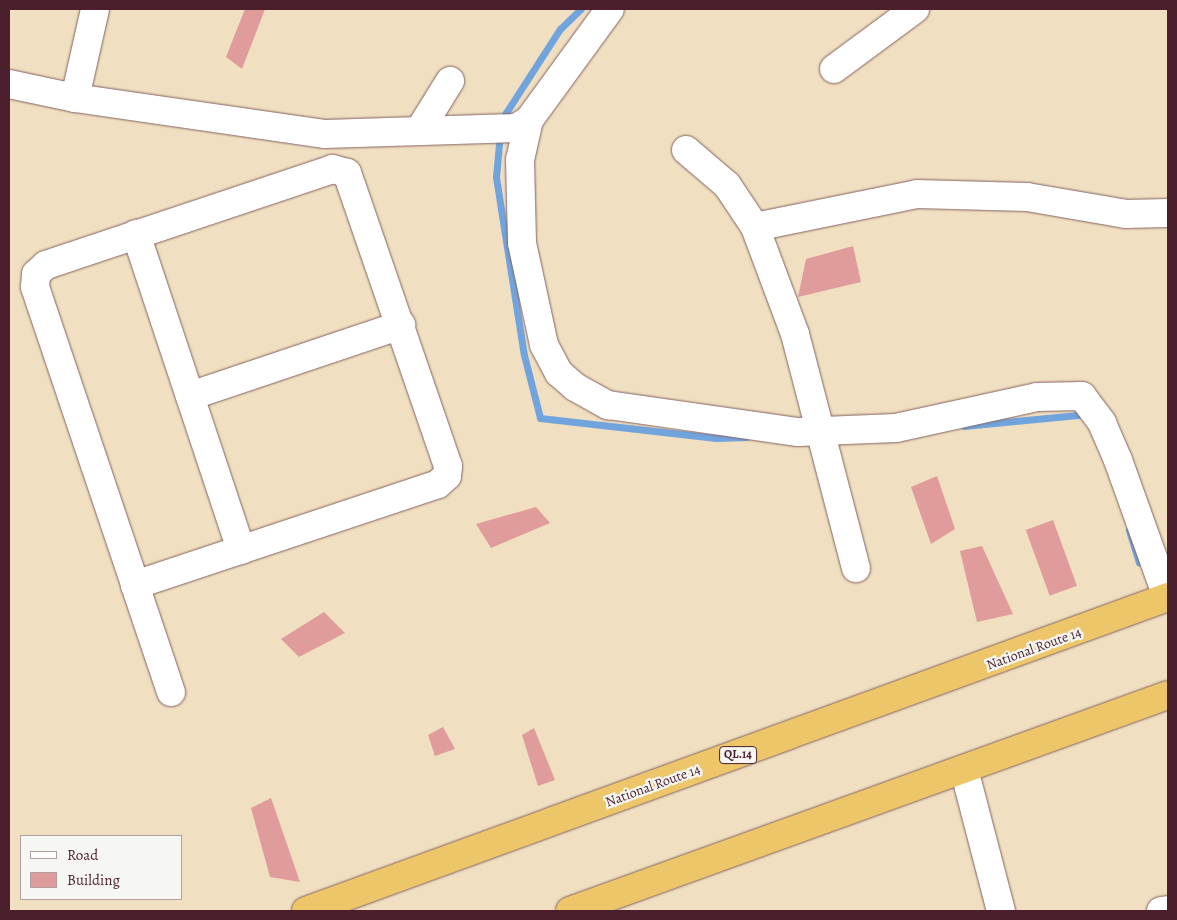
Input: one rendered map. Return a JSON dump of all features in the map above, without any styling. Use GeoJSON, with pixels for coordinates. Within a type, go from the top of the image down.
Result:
{"type":"FeatureCollection","features":[{"type":"Feature","properties":{"kind":"highway","name":"National Route 14"},"geometry":{"type":"LineString","coordinates":[[306,911],[1168,597]]}},
{"type":"Feature","properties":{"kind":"highway"},"geometry":{"type":"LineString","coordinates":[[570,911],[1168,695]]}},
{"type":"Feature","properties":{"kind":"street"},"geometry":{"type":"LineString","coordinates":[[75,98],[95,9]]}},
{"type":"Feature","properties":{"kind":"street"},"geometry":{"type":"LineString","coordinates":[[834,69],[915,9]]}},
{"type":"Feature","properties":{"kind":"street"},"geometry":{"type":"LineString","coordinates":[[9,84],[75,98],[326,134],[419,132],[509,126],[597,12]]}},
{"type":"Feature","properties":{"kind":"street"},"geometry":{"type":"LineString","coordinates":[[419,132],[450,81]]}},
{"type":"Feature","properties":{"kind":"street"},"geometry":{"type":"LineString","coordinates":[[509,126],[520,160],[522,243],[544,345],[559,373],[608,405],[798,432],[823,438],[896,428],[1037,397],[1082,396],[1102,423],[1118,460],[1168,597]]}},
{"type":"Feature","properties":{"kind":"street"},"geometry":{"type":"LineString","coordinates":[[135,586],[438,484],[447,476],[448,466],[401,325],[347,173],[357,134]]}},
{"type":"Feature","properties":{"kind":"street"},"geometry":{"type":"LineString","coordinates":[[686,150],[727,186],[755,228],[784,298],[823,438],[856,568]]}},
{"type":"Feature","properties":{"kind":"street"},"geometry":{"type":"LineString","coordinates":[[171,692],[35,287],[36,274],[46,265],[333,169],[347,173]]}},
{"type":"Feature","properties":{"kind":"street"},"geometry":{"type":"LineString","coordinates":[[755,228],[917,194],[1027,197],[1126,214],[1168,213]]}},
{"type":"Feature","properties":{"kind":"street"},"geometry":{"type":"LineString","coordinates":[[136,234],[241,550]]}},
{"type":"Feature","properties":{"kind":"street"},"geometry":{"type":"LineString","coordinates":[[190,396],[401,325]]}},
{"type":"Feature","properties":{"kind":"street"},"geometry":{"type":"LineString","coordinates":[[964,769],[1001,911]]}},
{"type":"Feature","properties":{"kind":"street"},"geometry":{"type":"LineString","coordinates":[[1161,911],[1168,910]]}},
{"type":"Feature","properties":{"kind":"building"},"geometry":{"type":"Polygon","coordinates":[[[245,9],[265,9],[242,69],[226,57],[245,9]]]}},
{"type":"Feature","properties":{"kind":"building"},"geometry":{"type":"Polygon","coordinates":[[[853,246],[861,282],[798,297],[806,259],[853,246]]]}},
{"type":"Feature","properties":{"kind":"building"},"geometry":{"type":"Polygon","coordinates":[[[937,476],[955,529],[931,544],[911,487],[937,476]]]}},
{"type":"Feature","properties":{"kind":"building"},"geometry":{"type":"Polygon","coordinates":[[[536,507],[550,523],[491,548],[476,524],[536,507]]]}},
{"type":"Feature","properties":{"kind":"building"},"geometry":{"type":"Polygon","coordinates":[[[1053,520],[1077,586],[1050,596],[1026,530],[1053,520]]]}},
{"type":"Feature","properties":{"kind":"building"},"geometry":{"type":"Polygon","coordinates":[[[982,546],[1013,614],[977,622],[960,551],[982,546]]]}},
{"type":"Feature","properties":{"kind":"building"},"geometry":{"type":"Polygon","coordinates":[[[324,612],[345,633],[299,657],[281,639],[324,612]]]}},
{"type":"Feature","properties":{"kind":"building"},"geometry":{"type":"Polygon","coordinates":[[[443,727],[455,749],[435,756],[428,735],[443,727]]]}},
{"type":"Feature","properties":{"kind":"building"},"geometry":{"type":"Polygon","coordinates":[[[534,728],[555,780],[538,786],[522,735],[534,728]]]}},
{"type":"Feature","properties":{"kind":"building"},"geometry":{"type":"Polygon","coordinates":[[[271,798],[300,882],[270,877],[251,808],[271,798]]]}},
{"type":"Feature","properties":{"kind":"waterway"},"geometry":{"type":"LineString","coordinates":[[500,122],[560,29],[581,9]]}},
{"type":"Feature","properties":{"kind":"waterway"},"geometry":{"type":"LineString","coordinates":[[500,133],[496,177],[524,355],[540,418],[716,438],[747,437]]}},
{"type":"Feature","properties":{"kind":"waterway"},"geometry":{"type":"LineString","coordinates":[[964,426],[1088,414]]}},
{"type":"Feature","properties":{"kind":"waterway"},"geometry":{"type":"LineString","coordinates":[[1129,530],[1139,563]]}}]}
